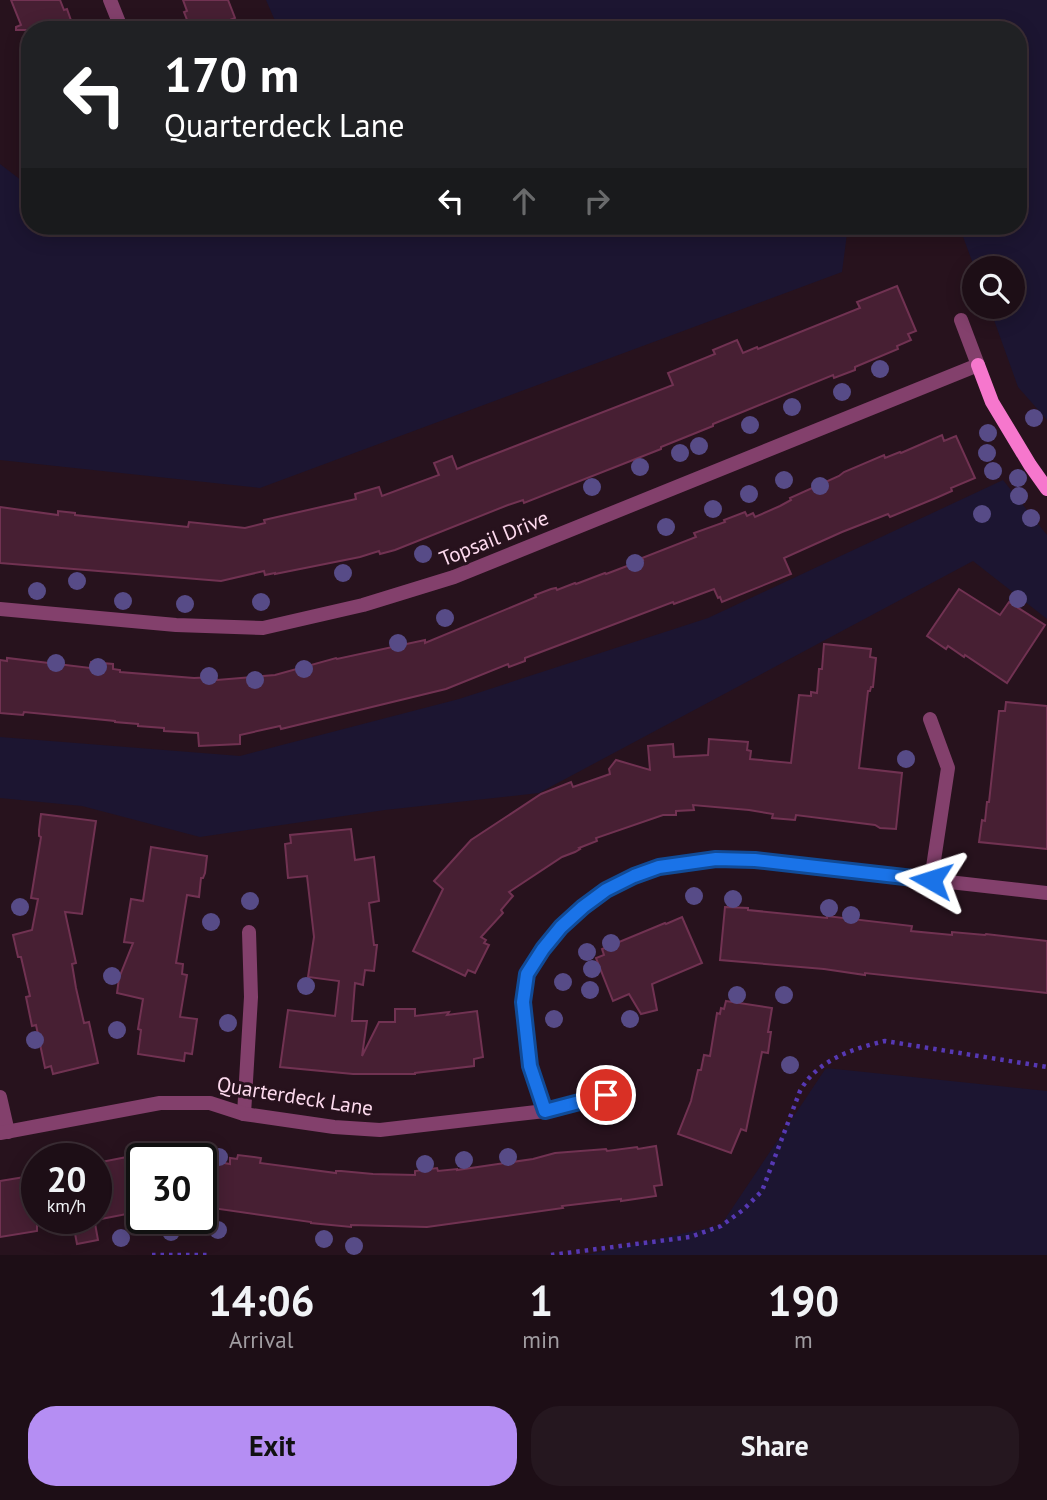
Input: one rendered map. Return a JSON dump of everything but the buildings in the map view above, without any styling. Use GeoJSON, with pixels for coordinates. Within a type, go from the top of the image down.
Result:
{"type":"FeatureCollection","features":[{"type":"Feature","properties":{"kind":"street"},"geometry":{"type":"LineString","coordinates":[[110,0],[118,21]]}},
{"type":"Feature","properties":{"kind":"street"},"geometry":{"type":"LineString","coordinates":[[961,320],[992,402],[1047,489]]}},
{"type":"Feature","properties":{"kind":"street","name":"Topsail Drive"},"geometry":{"type":"LineString","coordinates":[[0,609],[176,625],[263,628],[363,606],[454,577],[978,365]]}},
{"type":"Feature","properties":{"kind":"street"},"geometry":{"type":"LineString","coordinates":[[930,719],[948,768],[931,880]]}},
{"type":"Feature","properties":{"kind":"street"},"geometry":{"type":"LineString","coordinates":[[545,1111],[530,1066],[523,1002],[527,974],[561,927],[606,890],[634,876],[659,867],[716,859],[755,860],[1047,893]]}},
{"type":"Feature","properties":{"kind":"street"},"geometry":{"type":"LineString","coordinates":[[244,1114],[251,997],[249,933]]}},
{"type":"Feature","properties":{"kind":"street","name":"Quarterdeck Lane"},"geometry":{"type":"LineString","coordinates":[[4,1133],[160,1103],[210,1103],[244,1114],[380,1130],[545,1111],[625,1090]]}},
{"type":"Feature","properties":{"kind":"street"},"geometry":{"type":"LineString","coordinates":[[0,1097],[4,1133]]}},
{"type":"Feature","properties":{"kind":"path"},"geometry":{"type":"LineString","coordinates":[[551,1255],[690,1237],[721,1226],[743,1210],[762,1191],[807,1078],[821,1066],[861,1047],[885,1041],[1047,1067]]}},
{"type":"Feature","properties":{"kind":"path"},"geometry":{"type":"LineString","coordinates":[[152,1255],[207,1255]]}},
{"type":"Feature","properties":{"kind":"shaded area"},"geometry":{"type":"Polygon","coordinates":[[[266,0],[1047,0],[1047,420],[1018,387],[994,319],[1025,319],[1025,256],[970,256],[962,235],[1027,235],[1027,21],[275,21],[266,0]]]}},
{"type":"Feature","properties":{"kind":"shaded area"},"geometry":{"type":"Polygon","coordinates":[[[0,164],[21,180],[21,235],[847,235],[842,272],[260,488],[0,460],[0,164]]]}},
{"type":"Feature","properties":{"kind":"shaded area"},"geometry":{"type":"Polygon","coordinates":[[[1003,480],[1047,535],[1047,619],[973,561],[539,793],[385,810],[200,837],[82,806],[0,798],[0,737],[240,756],[459,699],[708,618],[1003,480]]]}},
{"type":"Feature","properties":{"kind":"shaded area"},"geometry":{"type":"Polygon","coordinates":[[[826,1068],[1047,1091],[1047,1255],[586,1255],[721,1225],[826,1068]]]}},
{"type":"Feature","properties":{"kind":"route"},"geometry":{"type":"LineString","coordinates":[[606,1095],[545,1111],[530,1066],[523,1002],[527,974],[543,949],[561,927],[606,890],[659,867],[716,859],[755,860],[931,880]]}}]}
